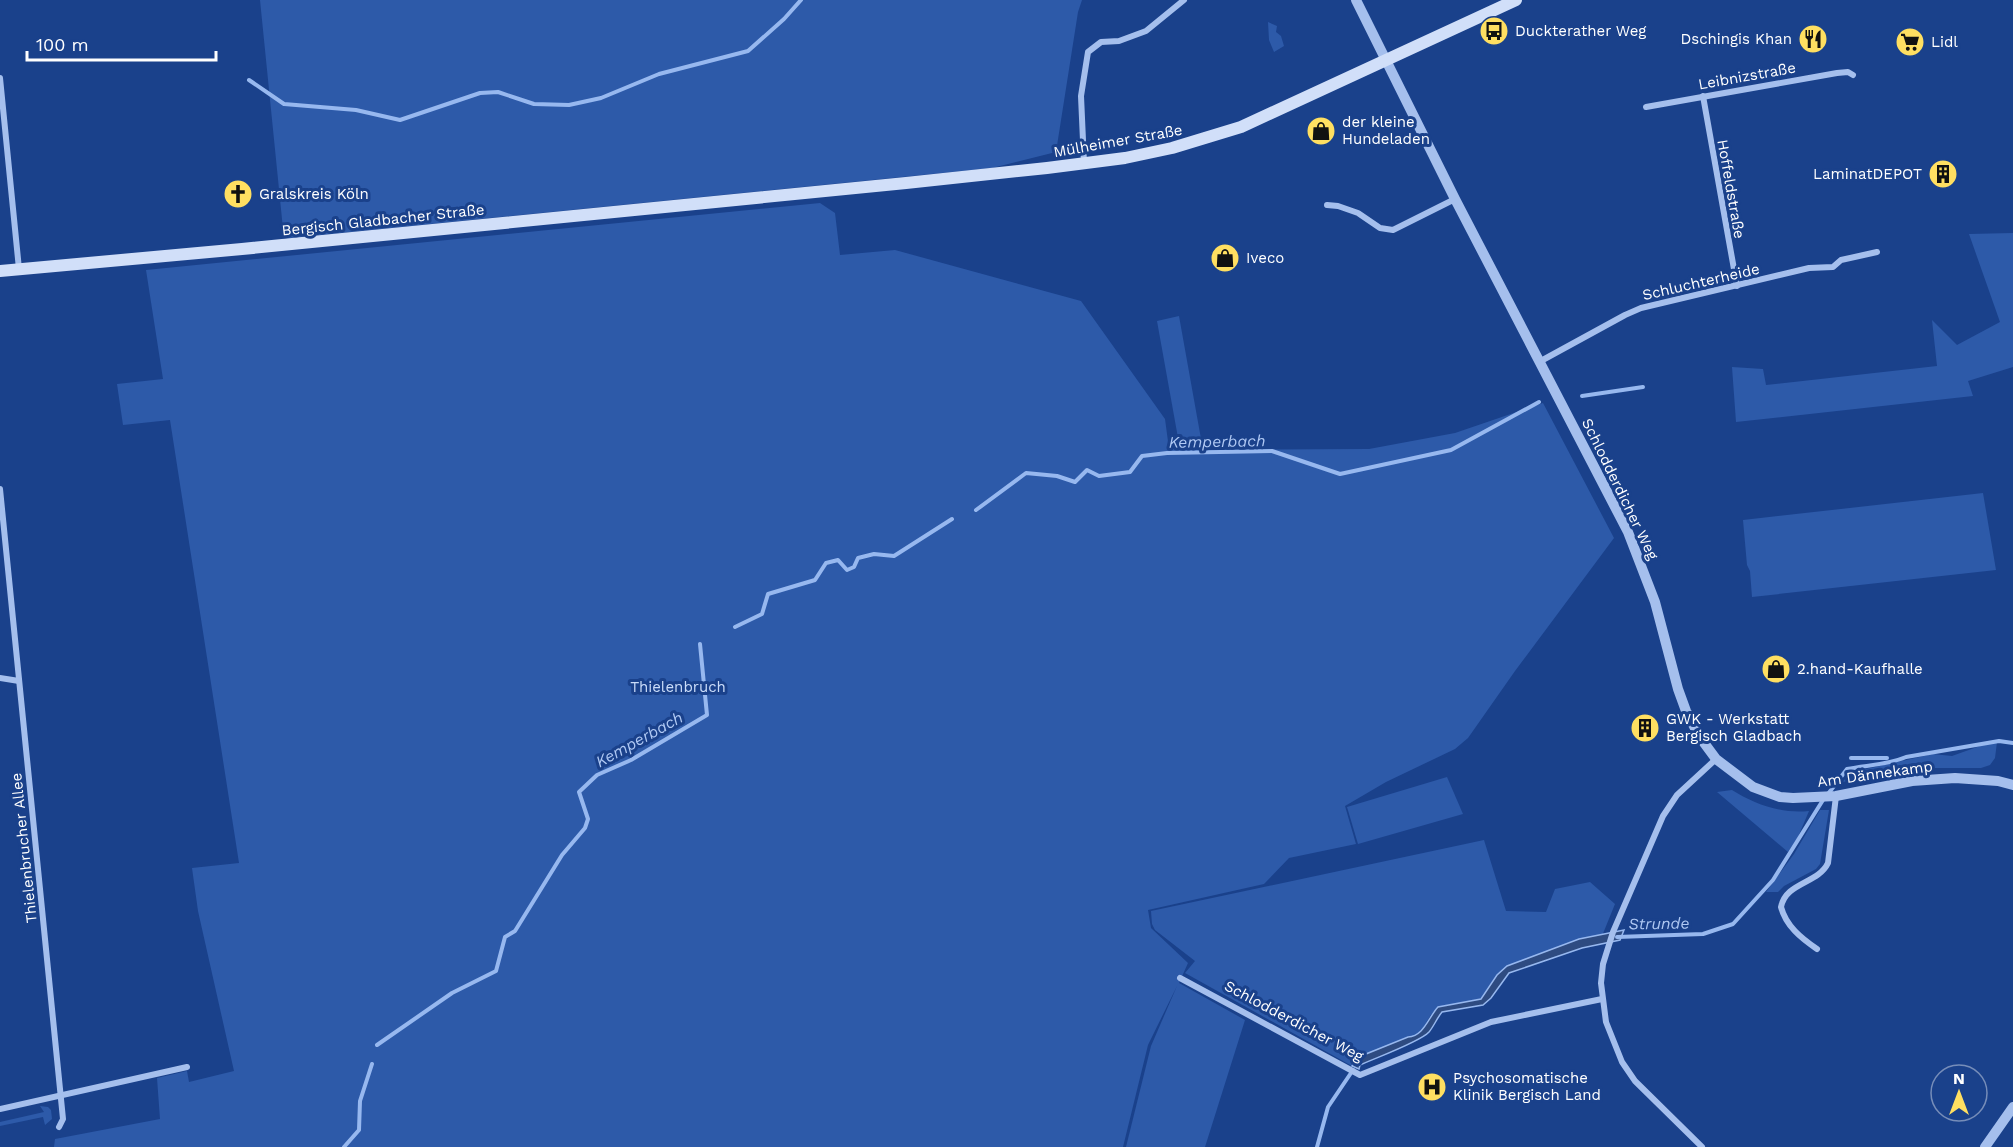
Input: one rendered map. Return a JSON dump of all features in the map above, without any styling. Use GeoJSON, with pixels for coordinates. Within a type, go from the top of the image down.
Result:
{"type":"FeatureCollection","features":[{"type":"Feature","properties":{"kind":"main road","name":"Mülheimer Straße"},"geometry":{"type":"LineString","coordinates":[[769,197],[1084,164],[1137,156],[1212,137],[1257,120],[1516,0]]}},
{"type":"Feature","properties":{"kind":"main road","name":"Bergisch Gladbacher Straße"},"geometry":{"type":"LineString","coordinates":[[0,271],[86,265],[769,197]]}},
{"type":"Feature","properties":{"kind":"street"},"geometry":{"type":"LineString","coordinates":[[1084,164],[1081,96],[1088,52],[1101,42],[1119,41],[1146,31],[1184,0]]}},
{"type":"Feature","properties":{"kind":"street"},"geometry":{"type":"LineString","coordinates":[[1356,0],[1386,60]]}},
{"type":"Feature","properties":{"kind":"street","name":"Schlodderdicher Weg"},"geometry":{"type":"LineString","coordinates":[[1386,60],[1455,200],[1628,532],[1655,602],[1686,711],[1699,736],[1716,759]]}},
{"type":"Feature","properties":{"kind":"street","name":"Leibnizstraße"},"geometry":{"type":"LineString","coordinates":[[1646,107],[1837,73],[1848,72],[1853,75]]}},
{"type":"Feature","properties":{"kind":"street"},"geometry":{"type":"LineString","coordinates":[[0,78],[19,269]]}},
{"type":"Feature","properties":{"kind":"street","name":"Hoffeldstraße"},"geometry":{"type":"LineString","coordinates":[[1703,96],[1737,286]]}},
{"type":"Feature","properties":{"kind":"street"},"geometry":{"type":"LineString","coordinates":[[1327,205],[1359,213],[1380,228],[1393,230],[1455,200]]}},
{"type":"Feature","properties":{"kind":"street","name":"Schluchterheide"},"geometry":{"type":"LineString","coordinates":[[1539,362],[1641,308],[1809,268],[1833,267],[1841,260],[1877,252]]}},
{"type":"Feature","properties":{"kind":"street","name":"Thielenbrucher Allee"},"geometry":{"type":"LineString","coordinates":[[0,489],[61,1096],[63,1119],[59,1127]]}},
{"type":"Feature","properties":{"kind":"street"},"geometry":{"type":"LineString","coordinates":[[0,678],[19,681]]}},
{"type":"Feature","properties":{"kind":"street"},"geometry":{"type":"LineString","coordinates":[[1702,1147],[1652,1099],[1628,1071],[1610,1035],[1602,999],[1603,964],[1613,932],[1668,806],[1716,759]]}},
{"type":"Feature","properties":{"kind":"street","name":"Am Dännekamp"},"geometry":{"type":"LineString","coordinates":[[1716,759],[1753,787],[1780,797],[1834,797],[1912,781],[1955,778],[1998,781],[2013,785]]}},
{"type":"Feature","properties":{"kind":"street"},"geometry":{"type":"LineString","coordinates":[[1817,949],[1796,932],[1783,915],[1781,907],[1785,895],[1818,874],[1828,863],[1834,797]]}},
{"type":"Feature","properties":{"kind":"street","name":"Schlodderdicher Weg"},"geometry":{"type":"LineString","coordinates":[[1180,978],[1355,1074],[1365,1074],[1491,1022],[1602,999]]}},
{"type":"Feature","properties":{"kind":"street"},"geometry":{"type":"LineString","coordinates":[[0,1110],[187,1067]]}},
{"type":"Feature","properties":{"kind":"street"},"geometry":{"type":"LineString","coordinates":[[1985,1147],[2013,1107]]}},
{"type":"Feature","properties":{"kind":"green space"},"geometry":{"type":"Polygon","coordinates":[[[260,0],[1082,0],[1078,12],[1056,152],[992,168],[289,238],[283,229],[260,0]]]}},
{"type":"Feature","properties":{"kind":"green space"},"geometry":{"type":"Polygon","coordinates":[[[1268,22],[1277,26],[1276,32],[1281,36],[1284,46],[1274,52],[1269,40],[1268,22]]]}},
{"type":"Feature","properties":{"kind":"green space","name":"Thielenbruch"},"geometry":{"type":"Polygon","coordinates":[[[820,203],[835,213],[840,255],[895,250],[1081,301],[1165,419],[1169,449],[1180,449],[1157,321],[1179,316],[1203,450],[1369,449],[1455,433],[1543,403],[1614,538],[1468,738],[1455,749],[1386,782],[1345,806],[1356,844],[1289,858],[1264,884],[1148,910],[1151,928],[1188,963],[1179,983],[1245,1020],[1205,1147],[1126,1147],[1151,1046],[1177,986],[1148,1045],[1123,1147],[54,1147],[55,1139],[160,1119],[157,1078],[187,1071],[189,1082],[234,1071],[198,911],[192,868],[239,863],[170,420],[123,425],[117,384],[163,379],[146,270],[820,203]]]}},
{"type":"Feature","properties":{"kind":"green space"},"geometry":{"type":"Polygon","coordinates":[[[2013,233],[2013,367],[1968,381],[1973,396],[1736,422],[1732,367],[1763,369],[1766,385],[1937,366],[1932,320],[1957,345],[2000,322],[1969,234],[2013,233]]]}},
{"type":"Feature","properties":{"kind":"green space"},"geometry":{"type":"Polygon","coordinates":[[[1983,493],[1996,570],[1752,597],[1743,520],[1983,493]]]}},
{"type":"Feature","properties":{"kind":"green space"},"geometry":{"type":"Polygon","coordinates":[[[1997,742],[1995,758],[1990,765],[1981,768],[1934,768],[1842,782],[1853,772],[1933,754],[1952,756],[1997,742]]]}},
{"type":"Feature","properties":{"kind":"green space"},"geometry":{"type":"Polygon","coordinates":[[[1447,777],[1463,814],[1358,844],[1347,807],[1447,777]]]}},
{"type":"Feature","properties":{"kind":"green space"},"geometry":{"type":"Polygon","coordinates":[[[1732,790],[1768,807],[1788,811],[1809,811],[1798,837],[1788,852],[1717,792],[1732,790]]]}},
{"type":"Feature","properties":{"kind":"green space"},"geometry":{"type":"Polygon","coordinates":[[[1820,810],[1829,810],[1820,864],[1816,869],[1784,886],[1778,892],[1766,892],[1794,854],[1820,810]]]}},
{"type":"Feature","properties":{"kind":"green space"},"geometry":{"type":"Polygon","coordinates":[[[1484,840],[1506,911],[1546,912],[1555,889],[1590,882],[1615,904],[1602,936],[1579,939],[1507,966],[1497,975],[1481,999],[1438,1007],[1419,1033],[1361,1056],[1352,1066],[1185,973],[1195,961],[1155,930],[1152,924],[1151,911],[1484,840]]]}},
{"type":"Feature","properties":{"kind":"green space"},"geometry":{"type":"Polygon","coordinates":[[[40,1106],[51,1110],[52,1119],[45,1125],[43,1117],[0,1126],[0,1122],[44,1112],[40,1106]]]}},
{"type":"Feature","properties":{"kind":"shaded area"},"geometry":{"type":"Polygon","coordinates":[[[1624,930],[1620,940],[1582,948],[1509,973],[1483,1005],[1442,1012],[1431,1030],[1424,1036],[1360,1065],[1359,1069],[1352,1066],[1361,1056],[1418,1033],[1438,1007],[1481,999],[1497,975],[1507,966],[1579,939],[1624,930]]]}},
{"type":"Feature","properties":{"kind":"waterway"},"geometry":{"type":"LineString","coordinates":[[249,80],[284,104],[356,110],[400,120],[480,93],[498,92],[534,104],[569,105],[601,98],[659,74],[748,51],[784,19],[801,0]]}},
{"type":"Feature","properties":{"kind":"waterway","name":"Kemperbach"},"geometry":{"type":"LineString","coordinates":[[1582,396],[1643,387]]}},
{"type":"Feature","properties":{"kind":"waterway","name":"Kemperbach"},"geometry":{"type":"LineString","coordinates":[[976,510],[1026,473],[1057,476],[1075,482],[1087,470],[1099,476],[1130,472],[1142,456],[1167,453],[1272,451],[1340,474],[1451,450],[1539,402]]}},
{"type":"Feature","properties":{"kind":"waterway","name":"Kemperbach"},"geometry":{"type":"LineString","coordinates":[[735,627],[762,614],[768,594],[815,580],[826,563],[838,560],[847,570],[854,567],[858,558],[874,554],[894,556],[952,519]]}},
{"type":"Feature","properties":{"kind":"waterway","name":"Kemperbach"},"geometry":{"type":"LineString","coordinates":[[377,1045],[452,993],[496,971],[505,937],[515,931],[562,855],[585,828],[588,819],[579,792],[597,775],[631,760],[707,715],[700,644]]}},
{"type":"Feature","properties":{"kind":"waterway","name":"Strunde"},"geometry":{"type":"LineString","coordinates":[[1828,794],[1847,769],[1999,741],[2013,743]]}},
{"type":"Feature","properties":{"kind":"waterway"},"geometry":{"type":"LineString","coordinates":[[1851,758],[1887,758]]}},
{"type":"Feature","properties":{"kind":"waterway","name":"Strunde"},"geometry":{"type":"LineString","coordinates":[[1617,937],[1703,934],[1733,924],[1773,880],[1823,800]]}},
{"type":"Feature","properties":{"kind":"waterway","name":"Kemperbach"},"geometry":{"type":"LineString","coordinates":[[344,1147],[359,1130],[360,1101],[372,1064]]}},
{"type":"Feature","properties":{"kind":"waterway","name":"Strunde"},"geometry":{"type":"LineString","coordinates":[[1317,1147],[1328,1107],[1353,1070]]}},
{"type":"Feature","properties":{"kind":"place","name":"Duckterather Weg"},"geometry":{"type":"Point","coordinates":[1494,31]}},
{"type":"Feature","properties":{"kind":"place","name":"Dschingis Khan"},"geometry":{"type":"Point","coordinates":[1813,39]}},
{"type":"Feature","properties":{"kind":"place","name":"Lidl"},"geometry":{"type":"Point","coordinates":[1910,42]}},
{"type":"Feature","properties":{"kind":"place","name":"der kleine Hundeladen"},"geometry":{"type":"Point","coordinates":[1321,131]}},
{"type":"Feature","properties":{"kind":"place","name":"LaminatDEPOT"},"geometry":{"type":"Point","coordinates":[1943,174]}},
{"type":"Feature","properties":{"kind":"place","name":"Gralskreis Köln"},"geometry":{"type":"Point","coordinates":[238,194]}},
{"type":"Feature","properties":{"kind":"place","name":"Iveco"},"geometry":{"type":"Point","coordinates":[1225,258]}},
{"type":"Feature","properties":{"kind":"place","name":"2.hand-Kaufhalle"},"geometry":{"type":"Point","coordinates":[1776,669]}},
{"type":"Feature","properties":{"kind":"place","name":"GWK - Werkstatt Bergisch Gladbach"},"geometry":{"type":"Point","coordinates":[1645,728]}},
{"type":"Feature","properties":{"kind":"place","name":"Psychosomatische Klinik Bergisch Land"},"geometry":{"type":"Point","coordinates":[1432,1087]}}]}
